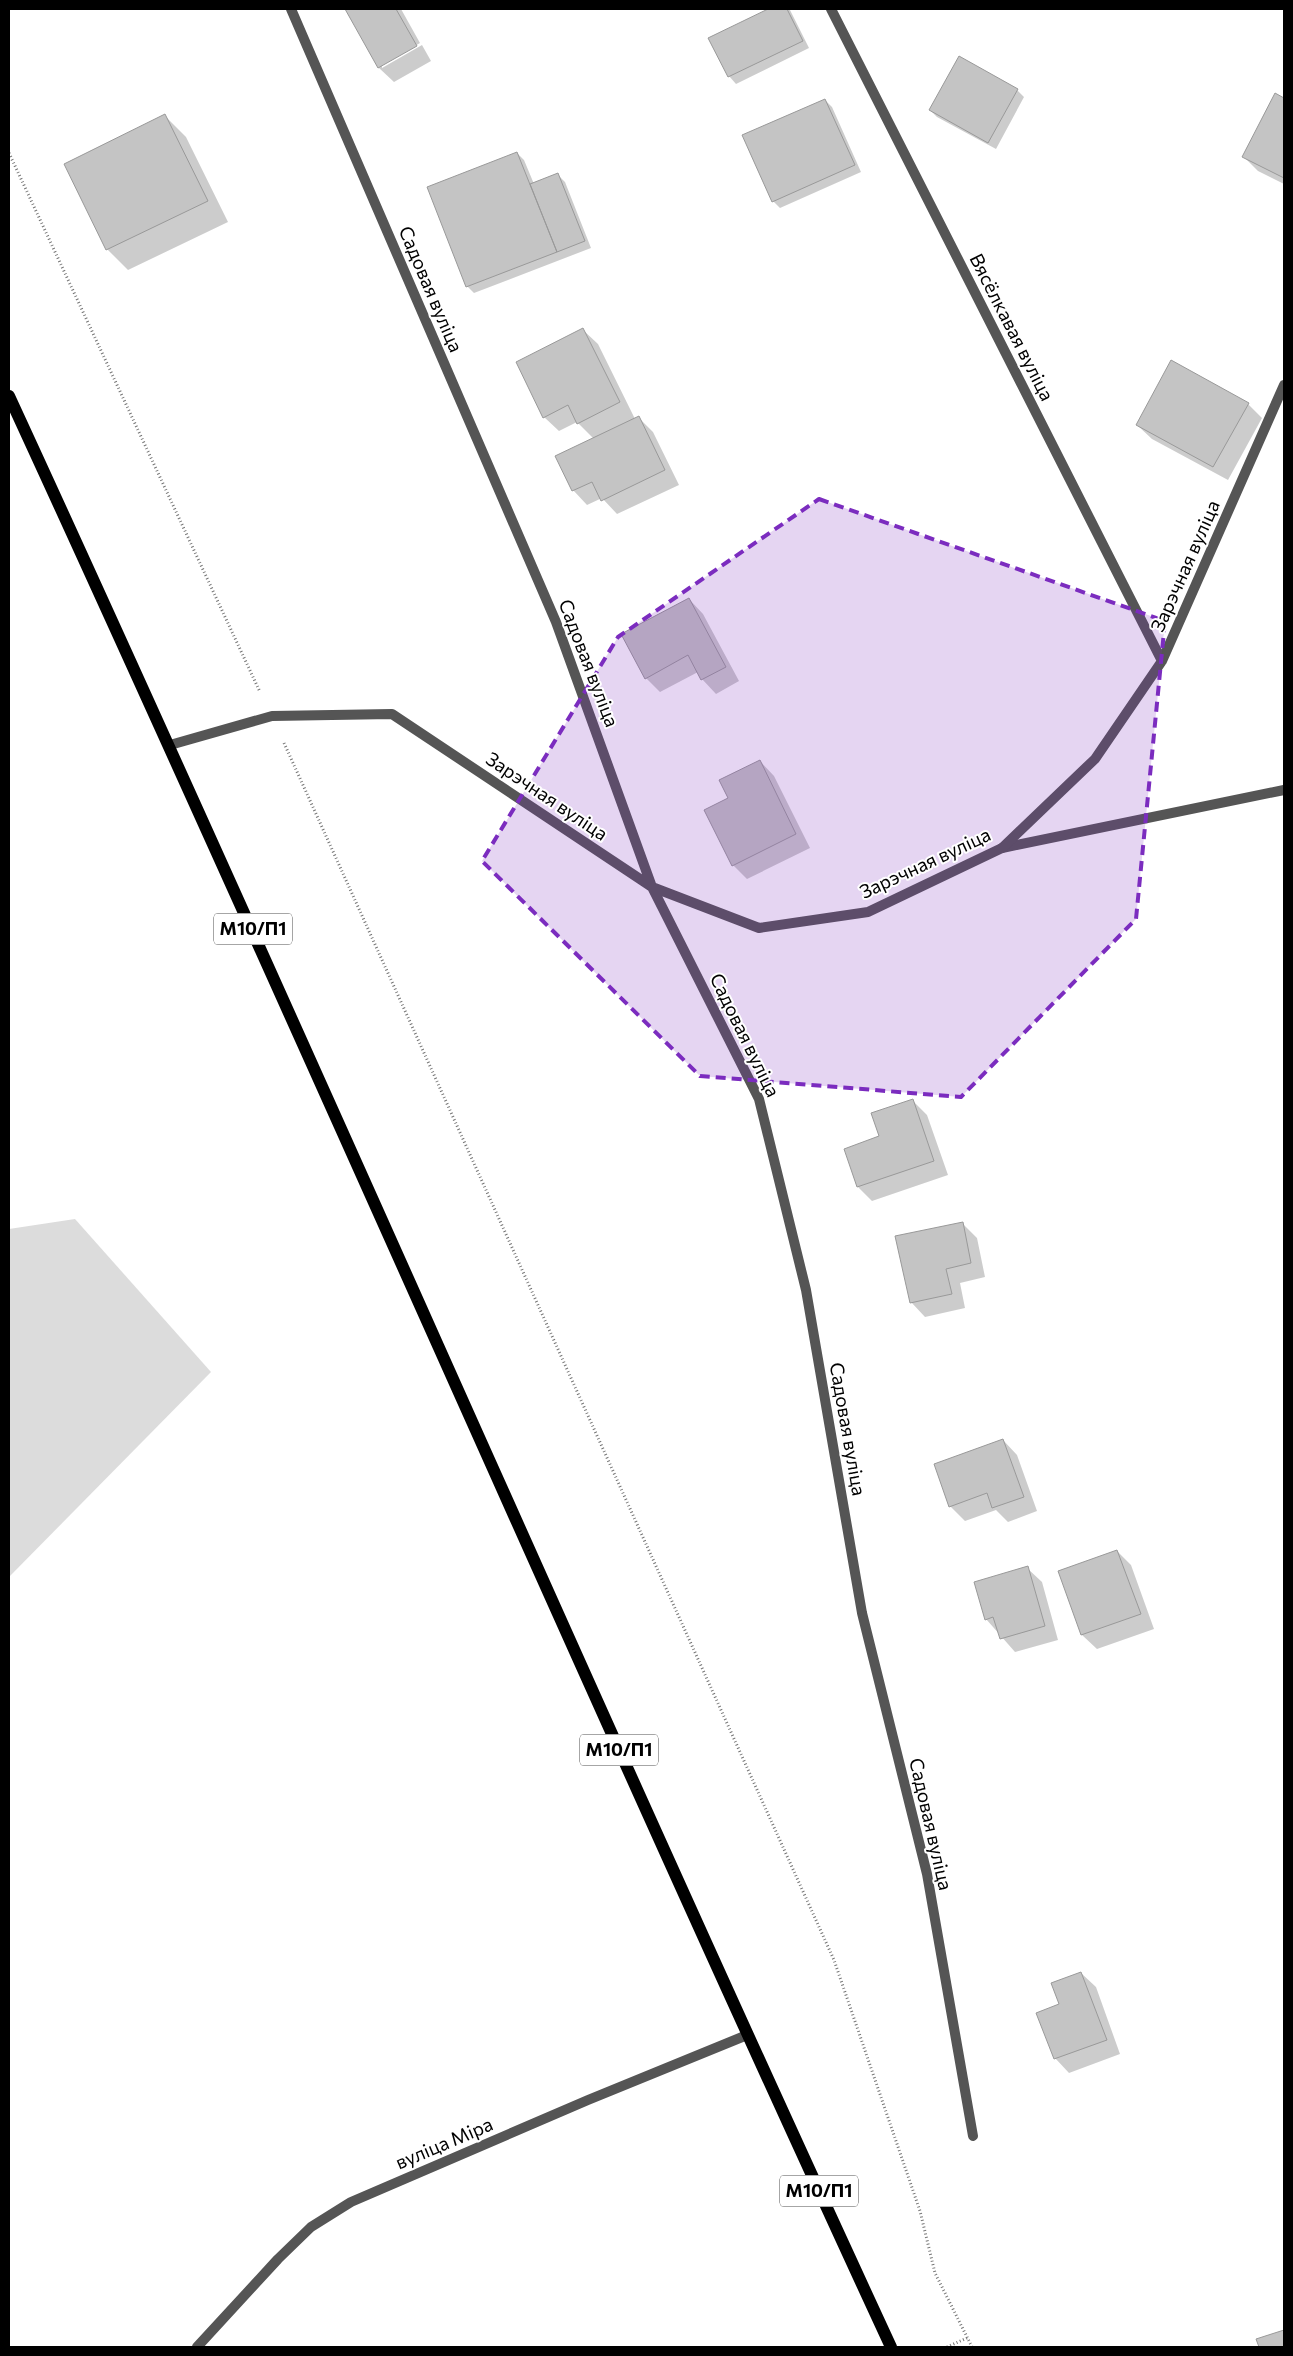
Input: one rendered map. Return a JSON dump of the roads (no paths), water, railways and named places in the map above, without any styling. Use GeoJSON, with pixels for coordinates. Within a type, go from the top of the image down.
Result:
{"type":"FeatureCollection","features":[{"type":"Feature","properties":{"kind":"main road","name":"М10/П1"},"geometry":{"type":"LineString","coordinates":[[9,396],[170,745],[746,2035],[891,2347]]}},
{"type":"Feature","properties":{"kind":"street","name":"Садовая вуліца"},"geometry":{"type":"LineString","coordinates":[[291,9],[556,622],[652,887],[759,1099],[806,1290],[862,1613],[927,1874],[973,2136]]}},
{"type":"Feature","properties":{"kind":"street","name":"Вясёлкавая вуліца"},"geometry":{"type":"LineString","coordinates":[[830,9],[1162,661]]}},
{"type":"Feature","properties":{"kind":"street","name":"Зарэчная вуліца"},"geometry":{"type":"LineString","coordinates":[[170,745],[272,716],[392,714],[652,887],[759,928],[868,912],[1002,848],[1095,758],[1162,661],[1284,385]]}},
{"type":"Feature","properties":{"kind":"street"},"geometry":{"type":"LineString","coordinates":[[1002,848],[1284,790]]}},
{"type":"Feature","properties":{"kind":"street","name":"вуліца Міра"},"geometry":{"type":"LineString","coordinates":[[197,2347],[278,2259],[311,2227],[351,2202],[588,2100],[746,2035]]}}]}
